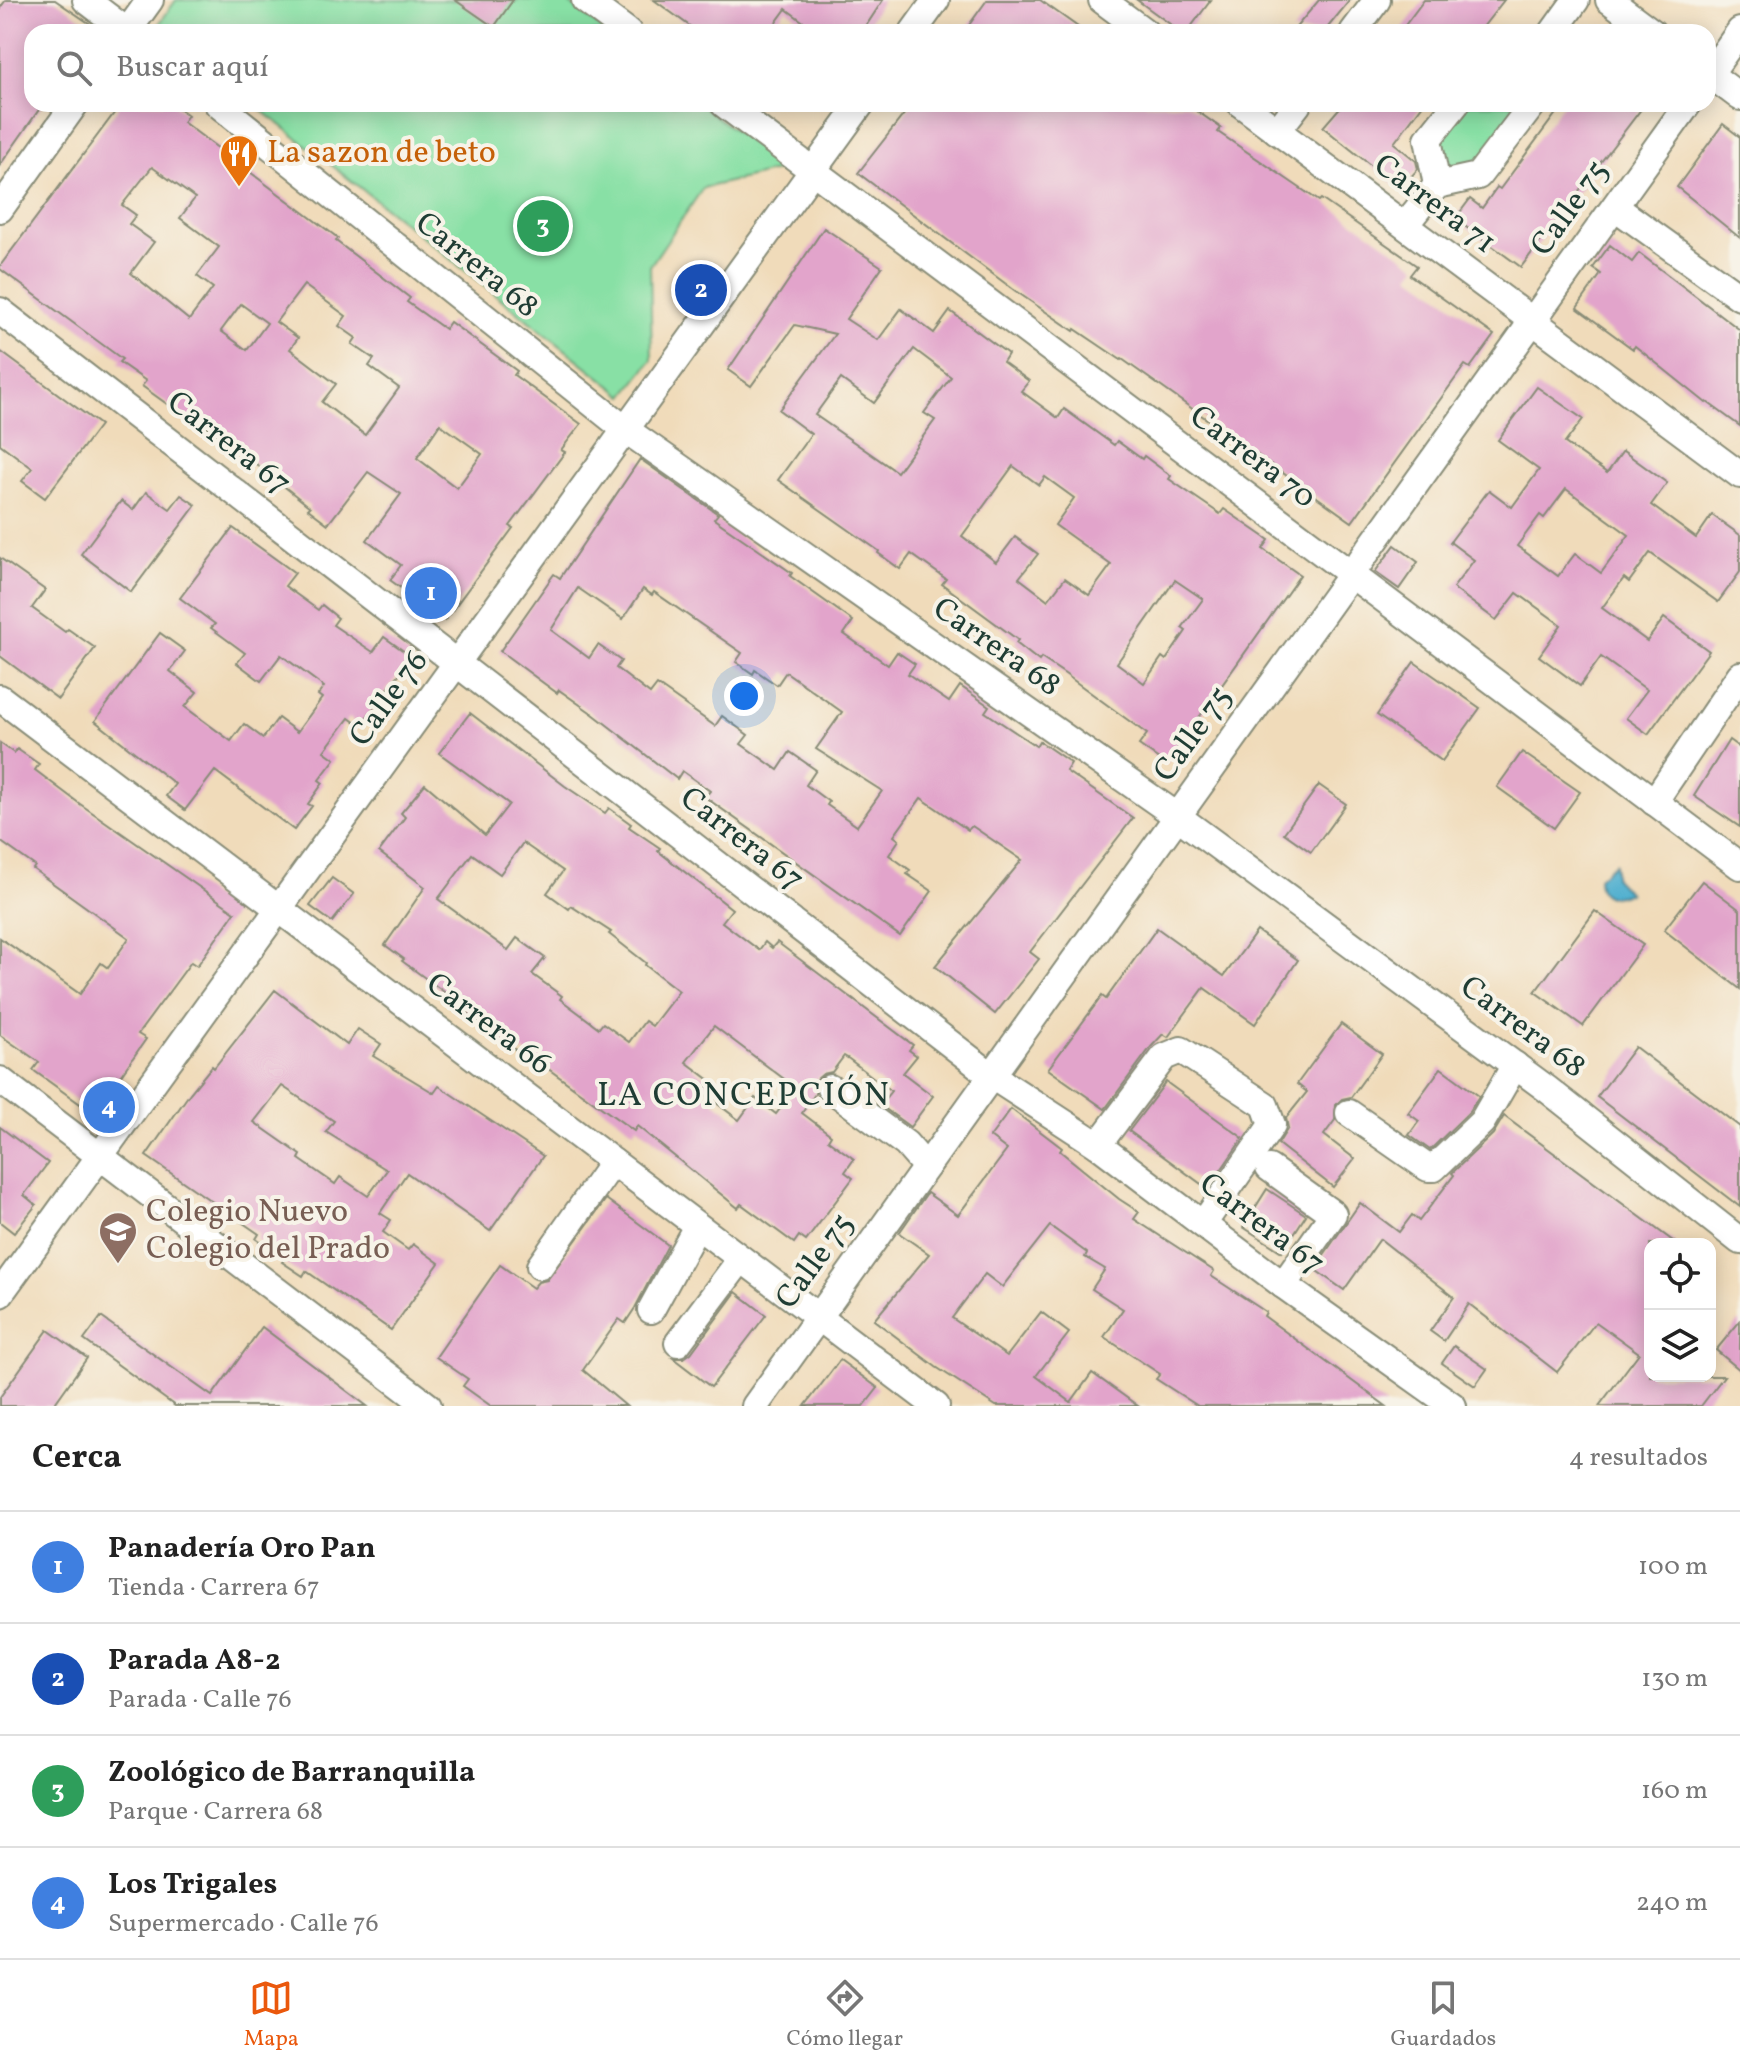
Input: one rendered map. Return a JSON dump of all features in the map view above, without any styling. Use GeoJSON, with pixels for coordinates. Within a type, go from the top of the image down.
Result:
{"type":"FeatureCollection","features":[{"type":"Feature","properties":{"kind":"street"},"geometry":{"type":"LineString","coordinates":[[86,0],[117,24]]}},
{"type":"Feature","properties":{"kind":"street"},"geometry":{"type":"LineString","coordinates":[[133,24],[150,0]]}},
{"type":"Feature","properties":{"kind":"street"},"geometry":{"type":"LineString","coordinates":[[585,0],[617,24]]}},
{"type":"Feature","properties":{"kind":"street"},"geometry":{"type":"LineString","coordinates":[[919,24],[936,0]]}},
{"type":"Feature","properties":{"kind":"street"},"geometry":{"type":"LineString","coordinates":[[1102,0],[1134,24]]}},
{"type":"Feature","properties":{"kind":"street"},"geometry":{"type":"LineString","coordinates":[[1359,24],[1377,0]]}},
{"type":"Feature","properties":{"kind":"street"},"geometry":{"type":"LineString","coordinates":[[1559,24],[1576,0]]}},
{"type":"Feature","properties":{"kind":"street"},"geometry":{"type":"LineString","coordinates":[[1609,0],[1641,24]]}},
{"type":"Feature","properties":{"kind":"street"},"geometry":{"type":"LineString","coordinates":[[1716,63],[1740,31]]}},
{"type":"Feature","properties":{"kind":"street"},"geometry":{"type":"LineString","coordinates":[[1716,80],[1740,97]]}},
{"type":"Feature","properties":{"kind":"street"},"geometry":{"type":"LineString","coordinates":[[0,209],[69,112]]}},
{"type":"Feature","properties":{"kind":"street","name":"Carrera 68"},"geometry":{"type":"LineString","coordinates":[[228,112],[626,430],[1177,816],[1515,1065],[1740,1241]]}},
{"type":"Feature","properties":{"kind":"street","name":"Carrera 70"},"geometry":{"type":"LineString","coordinates":[[735,112],[1740,866]]}},
{"type":"Feature","properties":{"kind":"street","name":"Calle 76"},"geometry":{"type":"LineString","coordinates":[[0,1294],[855,112]]}},
{"type":"Feature","properties":{"kind":"street","name":"Carrera 71"},"geometry":{"type":"LineString","coordinates":[[1252,112],[1740,475]]}},
{"type":"Feature","properties":{"kind":"street"},"geometry":{"type":"LineString","coordinates":[[1277,131],[1292,112]]}},
{"type":"Feature","properties":{"kind":"street"},"geometry":{"type":"LineString","coordinates":[[1437,185],[1428,139],[1450,112]]}},
{"type":"Feature","properties":{"kind":"street"},"geometry":{"type":"LineString","coordinates":[[1405,225],[1437,185],[1478,176],[1527,112]]}},
{"type":"Feature","properties":{"kind":"street","name":"Calle 75"},"geometry":{"type":"LineString","coordinates":[[755,1406],[1682,112]]}},
{"type":"Feature","properties":{"kind":"street"},"geometry":{"type":"LineString","coordinates":[[1615,207],[1740,297]]}},
{"type":"Feature","properties":{"kind":"street","name":"Carrera 67"},"geometry":{"type":"LineString","coordinates":[[0,311],[992,1076],[1098,1145],[1283,1285],[1453,1406]]}},
{"type":"Feature","properties":{"kind":"street"},"geometry":{"type":"LineString","coordinates":[[1654,802],[1740,675]]}},
{"type":"Feature","properties":{"kind":"street","name":"Carrera 66"},"geometry":{"type":"LineString","coordinates":[[0,698],[936,1406]]}},
{"type":"Feature","properties":{"kind":"street"},"geometry":{"type":"LineString","coordinates":[[1098,1145],[1164,1057],[1181,1050],[1265,1105],[1272,1125],[1203,1224]]}},
{"type":"Feature","properties":{"kind":"street"},"geometry":{"type":"LineString","coordinates":[[1349,1113],[1428,1168],[1434,1168],[1482,1122],[1515,1065]]}},
{"type":"Feature","properties":{"kind":"street"},"geometry":{"type":"LineString","coordinates":[[0,1080],[428,1406]]}},
{"type":"Feature","properties":{"kind":"street"},"geometry":{"type":"LineString","coordinates":[[830,1088],[906,1144],[926,1167]]}},
{"type":"Feature","properties":{"kind":"street"},"geometry":{"type":"LineString","coordinates":[[540,1266],[613,1162]]}},
{"type":"Feature","properties":{"kind":"street"},"geometry":{"type":"LineString","coordinates":[[1269,1168],[1333,1214],[1283,1285]]}},
{"type":"Feature","properties":{"kind":"street"},"geometry":{"type":"LineString","coordinates":[[651,1310],[697,1226]]}},
{"type":"Feature","properties":{"kind":"street"},"geometry":{"type":"LineString","coordinates":[[678,1343],[741,1259]]}},
{"type":"Feature","properties":{"kind":"green space"},"geometry":{"type":"Polygon","coordinates":[[[176,0],[565,0],[596,24],[159,24],[176,0]]]}},
{"type":"Feature","properties":{"kind":"green space"},"geometry":{"type":"Polygon","coordinates":[[[264,112],[710,112],[785,169],[703,188],[650,266],[652,360],[624,396],[264,112]]]}},
{"type":"Feature","properties":{"kind":"green space"},"geometry":{"type":"Polygon","coordinates":[[[1457,112],[1521,112],[1476,173],[1441,179],[1435,142],[1457,112]]]}},
{"type":"Feature","properties":{"kind":"water"},"geometry":{"type":"Polygon","coordinates":[[[1615,863],[1615,878],[1629,893],[1612,896],[1600,890],[1598,878],[1615,863]]]}},
{"type":"Feature","properties":{"kind":"building"},"geometry":{"type":"Polygon","coordinates":[[[6,0],[55,0],[90,24],[24,24],[24,112],[37,112],[0,165],[0,8],[6,0]]]}},
{"type":"Feature","properties":{"kind":"building"},"geometry":{"type":"Polygon","coordinates":[[[455,0],[513,0],[496,24],[490,24],[455,0]]]}},
{"type":"Feature","properties":{"kind":"building"},"geometry":{"type":"Polygon","coordinates":[[[654,0],[883,0],[867,24],[806,24],[786,9],[775,24],[687,24],[654,0]]]}},
{"type":"Feature","properties":{"kind":"building"},"geometry":{"type":"Polygon","coordinates":[[[987,0],[1040,0],[1074,24],[970,24],[987,0]]]}},
{"type":"Feature","properties":{"kind":"building"},"geometry":{"type":"Polygon","coordinates":[[[1137,0],[1211,0],[1193,24],[1170,24],[1137,0]]]}},
{"type":"Feature","properties":{"kind":"building"},"geometry":{"type":"Polygon","coordinates":[[[1319,0],[1350,0],[1330,24],[1299,24],[1319,0]]]}},
{"type":"Feature","properties":{"kind":"building"},"geometry":{"type":"Polygon","coordinates":[[[1424,0],[1504,0],[1485,24],[1406,24],[1424,0]]]}},
{"type":"Feature","properties":{"kind":"building"},"geometry":{"type":"Polygon","coordinates":[[[115,112],[184,112],[188,115],[183,122],[338,238],[336,241],[410,298],[407,302],[445,329],[450,322],[517,371],[514,375],[581,424],[561,450],[565,452],[510,526],[513,528],[445,620],[390,580],[401,565],[367,540],[401,494],[368,472],[328,524],[227,441],[195,418],[192,422],[142,386],[146,381],[119,362],[122,359],[0,269],[115,112]],[[152,167],[122,205],[136,215],[129,224],[154,242],[131,273],[189,320],[213,288],[197,276],[219,247],[180,218],[195,198],[152,167]],[[304,285],[276,322],[298,338],[290,349],[336,384],[322,402],[365,435],[399,388],[369,366],[374,359],[352,344],[356,338],[339,326],[346,316],[304,285]],[[241,304],[221,331],[247,350],[267,323],[241,304]],[[440,424],[417,458],[457,488],[482,454],[440,424]]]}},
{"type":"Feature","properties":{"kind":"building"},"geometry":{"type":"Polygon","coordinates":[[[906,112],[1198,112],[1221,128],[1218,132],[1417,266],[1410,275],[1494,335],[1470,368],[1465,365],[1352,522],[1122,359],[1014,290],[858,173],[906,112]]]}},
{"type":"Feature","properties":{"kind":"building"},"geometry":{"type":"Polygon","coordinates":[[[1336,112],[1417,112],[1394,143],[1416,161],[1418,169],[1400,189],[1323,127],[1336,112]]]}},
{"type":"Feature","properties":{"kind":"building"},"geometry":{"type":"Polygon","coordinates":[[[1557,112],[1639,112],[1521,267],[1455,219],[1470,199],[1482,208],[1497,187],[1500,189],[1557,112]]]}},
{"type":"Feature","properties":{"kind":"building"},"geometry":{"type":"Polygon","coordinates":[[[1723,124],[1740,137],[1740,238],[1677,187],[1723,124]]]}},
{"type":"Feature","properties":{"kind":"building"},"geometry":{"type":"Polygon","coordinates":[[[824,228],[882,267],[846,319],[878,340],[901,309],[934,333],[950,311],[1008,354],[1003,362],[1029,381],[1021,391],[1058,418],[1064,409],[1114,445],[1117,441],[1142,459],[1144,456],[1171,476],[1169,479],[1220,514],[1224,509],[1269,540],[1263,549],[1300,575],[1166,764],[1139,745],[1147,734],[1065,674],[1041,658],[1039,661],[1016,643],[1018,640],[942,584],[946,579],[911,554],[900,569],[778,480],[811,434],[779,410],[835,334],[795,325],[751,386],[728,370],[824,228]],[[914,349],[874,403],[841,379],[815,415],[897,472],[935,420],[924,413],[951,377],[914,349]],[[1013,466],[962,536],[996,562],[1015,537],[1038,554],[1019,578],[1048,600],[1065,578],[1089,595],[1111,565],[1055,525],[1074,498],[1045,477],[1039,485],[1013,466]],[[1175,580],[1117,663],[1144,683],[1162,657],[1166,660],[1186,631],[1182,628],[1203,599],[1175,580]]]}},
{"type":"Feature","properties":{"kind":"building"},"geometry":{"type":"Polygon","coordinates":[[[1610,245],[1632,262],[1639,253],[1740,330],[1740,426],[1635,346],[1633,349],[1577,308],[1601,274],[1593,268],[1610,245]]]}},
{"type":"Feature","properties":{"kind":"building"},"geometry":{"type":"Polygon","coordinates":[[[0,351],[100,425],[45,498],[22,481],[32,468],[0,444],[0,351]]]}},
{"type":"Feature","properties":{"kind":"building"},"geometry":{"type":"Polygon","coordinates":[[[1537,387],[1583,419],[1565,443],[1607,473],[1623,451],[1667,483],[1651,505],[1696,538],[1712,515],[1740,535],[1740,572],[1718,602],[1650,553],[1629,582],[1624,578],[1602,608],[1647,641],[1664,618],[1709,651],[1648,734],[1626,718],[1647,690],[1601,657],[1580,686],[1539,656],[1561,625],[1517,593],[1496,620],[1453,588],[1474,560],[1450,542],[1489,490],[1512,507],[1539,470],[1498,440],[1537,387]],[[1566,489],[1544,518],[1540,515],[1517,546],[1558,576],[1575,554],[1601,573],[1629,535],[1566,489]]]}},
{"type":"Feature","properties":{"kind":"building"},"geometry":{"type":"Polygon","coordinates":[[[640,459],[718,514],[714,519],[792,573],[790,576],[853,621],[844,634],[888,665],[897,652],[915,664],[908,674],[949,702],[960,686],[989,706],[985,712],[1036,746],[1039,741],[1071,763],[1066,771],[1133,818],[1030,952],[1039,959],[995,1014],[935,966],[1022,860],[972,826],[968,830],[921,798],[894,836],[899,840],[889,855],[910,870],[907,874],[932,891],[900,936],[705,797],[710,791],[682,771],[677,779],[593,714],[559,690],[557,693],[500,651],[554,574],[560,578],[640,459]],[[578,588],[551,630],[589,658],[598,645],[621,661],[616,668],[650,694],[657,685],[715,726],[722,716],[748,735],[741,744],[778,770],[790,752],[816,770],[806,785],[829,802],[827,805],[857,826],[882,791],[816,749],[842,712],[786,672],[777,685],[755,670],[753,674],[736,662],[742,653],[654,592],[652,595],[643,589],[623,619],[578,588]]]}},
{"type":"Feature","properties":{"kind":"building"},"geometry":{"type":"Polygon","coordinates":[[[146,492],[170,509],[181,495],[196,505],[131,592],[81,554],[121,501],[133,510],[146,492]]]}},
{"type":"Feature","properties":{"kind":"building"},"geometry":{"type":"Polygon","coordinates":[[[233,528],[295,573],[285,586],[318,610],[322,605],[338,618],[333,625],[373,652],[384,637],[412,657],[360,726],[349,718],[324,751],[335,759],[319,780],[323,783],[308,804],[312,806],[294,830],[215,771],[185,810],[166,796],[175,784],[95,721],[160,633],[185,651],[170,671],[197,692],[185,707],[231,741],[244,724],[263,738],[278,718],[297,732],[322,698],[318,695],[324,687],[281,655],[261,681],[237,663],[245,653],[211,628],[215,624],[180,598],[233,528]]]}},
{"type":"Feature","properties":{"kind":"building"},"geometry":{"type":"Polygon","coordinates":[[[1395,545],[1418,562],[1399,589],[1375,572],[1395,545]]]}},
{"type":"Feature","properties":{"kind":"building"},"geometry":{"type":"Polygon","coordinates":[[[0,558],[45,590],[32,608],[65,632],[68,629],[95,648],[58,699],[0,656],[0,558]]]}},
{"type":"Feature","properties":{"kind":"building"},"geometry":{"type":"Polygon","coordinates":[[[1414,662],[1480,708],[1442,761],[1377,715],[1414,662]]]}},
{"type":"Feature","properties":{"kind":"building"},"geometry":{"type":"Polygon","coordinates":[[[470,713],[565,786],[605,813],[609,808],[631,824],[629,827],[660,848],[658,851],[732,909],[722,922],[759,950],[765,942],[772,948],[777,942],[913,1045],[909,1050],[917,1056],[903,1073],[933,1096],[910,1127],[880,1105],[891,1091],[844,1056],[832,1072],[817,1079],[815,1094],[802,1113],[831,1135],[828,1140],[854,1159],[845,1172],[853,1178],[806,1241],[799,1236],[794,1243],[741,1204],[738,1208],[637,1126],[634,1131],[522,1050],[520,1053],[495,1035],[464,1010],[466,1008],[385,945],[425,887],[379,852],[405,817],[401,813],[425,784],[485,835],[509,804],[439,753],[470,713]],[[523,843],[500,874],[472,854],[438,899],[508,950],[517,938],[545,958],[532,974],[599,1028],[603,1023],[629,1042],[645,1021],[652,1026],[679,991],[609,934],[611,932],[547,893],[563,871],[523,843]],[[714,1026],[686,1062],[711,1081],[702,1092],[739,1120],[755,1098],[776,1114],[796,1088],[714,1026]]]}},
{"type":"Feature","properties":{"kind":"building"},"geometry":{"type":"Polygon","coordinates":[[[1729,740],[1740,748],[1740,827],[1694,796],[1729,740]]]}},
{"type":"Feature","properties":{"kind":"building"},"geometry":{"type":"Polygon","coordinates":[[[0,743],[14,753],[17,749],[39,764],[35,770],[80,804],[235,912],[197,966],[191,962],[138,1034],[146,1039],[114,1085],[118,1088],[97,1116],[33,1070],[39,1062],[0,1035],[0,938],[80,994],[101,963],[108,968],[129,938],[33,869],[35,866],[0,841],[0,743]]]}},
{"type":"Feature","properties":{"kind":"building"},"geometry":{"type":"Polygon","coordinates":[[[1522,752],[1580,792],[1554,828],[1497,787],[1522,752]]]}},
{"type":"Feature","properties":{"kind":"building"},"geometry":{"type":"Polygon","coordinates":[[[1319,785],[1346,804],[1311,852],[1284,833],[1319,785]]]}},
{"type":"Feature","properties":{"kind":"building"},"geometry":{"type":"Polygon","coordinates":[[[332,878],[354,894],[332,922],[310,906],[332,878]]]}},
{"type":"Feature","properties":{"kind":"building"},"geometry":{"type":"Polygon","coordinates":[[[1702,881],[1740,910],[1740,989],[1664,930],[1702,881]]]}},
{"type":"Feature","properties":{"kind":"building"},"geometry":{"type":"Polygon","coordinates":[[[1595,911],[1643,945],[1583,1026],[1535,992],[1595,911]]]}},
{"type":"Feature","properties":{"kind":"building"},"geometry":{"type":"Polygon","coordinates":[[[1157,928],[1224,976],[1257,931],[1298,960],[1255,1024],[1204,988],[1168,1037],[1163,1034],[1151,1047],[1105,1109],[1048,1069],[1102,996],[1106,999],[1157,928]]]}},
{"type":"Feature","properties":{"kind":"building"},"geometry":{"type":"Polygon","coordinates":[[[275,990],[347,1045],[358,1029],[381,1044],[373,1056],[434,1093],[439,1086],[543,1156],[490,1231],[407,1173],[380,1213],[391,1220],[383,1232],[408,1250],[413,1244],[439,1263],[391,1330],[306,1271],[303,1276],[282,1262],[285,1258],[256,1239],[259,1234],[146,1156],[190,1093],[212,1066],[214,1068],[275,990]],[[282,1086],[254,1122],[335,1184],[340,1177],[368,1196],[387,1170],[326,1132],[334,1121],[282,1086]]]}},
{"type":"Feature","properties":{"kind":"building"},"geometry":{"type":"Polygon","coordinates":[[[1341,1024],[1382,1054],[1351,1097],[1342,1099],[1336,1105],[1335,1120],[1324,1135],[1355,1159],[1333,1187],[1278,1144],[1288,1128],[1286,1118],[1307,1092],[1297,1084],[1341,1024]]]}},
{"type":"Feature","properties":{"kind":"building"},"geometry":{"type":"Polygon","coordinates":[[[1635,1047],[1740,1127],[1740,1207],[1597,1097],[1635,1047]]]}},
{"type":"Feature","properties":{"kind":"building"},"geometry":{"type":"Polygon","coordinates":[[[1441,1068],[1479,1096],[1469,1112],[1430,1150],[1409,1135],[1419,1121],[1408,1113],[1441,1068]]]}},
{"type":"Feature","properties":{"kind":"building"},"geometry":{"type":"Polygon","coordinates":[[[1166,1082],[1243,1138],[1208,1189],[1129,1131],[1166,1082]]]}},
{"type":"Feature","properties":{"kind":"building"},"geometry":{"type":"Polygon","coordinates":[[[1011,1109],[1062,1148],[1060,1151],[1119,1199],[1139,1212],[1134,1219],[1214,1271],[1211,1276],[1266,1312],[1264,1316],[1386,1406],[1198,1406],[1156,1379],[1160,1374],[1104,1337],[1123,1309],[1092,1289],[1105,1269],[1085,1257],[1087,1253],[1050,1226],[1002,1287],[985,1274],[952,1318],[1007,1356],[1041,1312],[1069,1333],[1036,1376],[1071,1402],[1092,1373],[1138,1406],[996,1406],[936,1367],[874,1320],[929,1254],[899,1233],[927,1193],[958,1215],[1007,1150],[990,1137],[1011,1109]]]}},
{"type":"Feature","properties":{"kind":"building"},"geometry":{"type":"Polygon","coordinates":[[[1504,1116],[1669,1238],[1644,1238],[1644,1382],[1716,1382],[1716,1376],[1724,1376],[1701,1406],[1599,1406],[1639,1353],[1596,1322],[1557,1372],[1469,1304],[1444,1341],[1430,1331],[1454,1297],[1380,1239],[1344,1290],[1314,1269],[1360,1203],[1399,1232],[1412,1215],[1419,1221],[1454,1175],[1452,1173],[1493,1134],[1504,1116]]]}},
{"type":"Feature","properties":{"kind":"building"},"geometry":{"type":"Polygon","coordinates":[[[0,1127],[48,1163],[24,1195],[36,1205],[14,1233],[0,1222],[0,1127]]]}},
{"type":"Feature","properties":{"kind":"building"},"geometry":{"type":"Polygon","coordinates":[[[1267,1189],[1306,1215],[1282,1252],[1243,1227],[1267,1189]]]}},
{"type":"Feature","properties":{"kind":"building"},"geometry":{"type":"Polygon","coordinates":[[[606,1199],[668,1245],[625,1323],[619,1319],[583,1370],[626,1406],[491,1406],[463,1386],[468,1379],[436,1357],[500,1265],[533,1288],[538,1282],[547,1280],[606,1199]]]}},
{"type":"Feature","properties":{"kind":"building"},"geometry":{"type":"Polygon","coordinates":[[[736,1292],[766,1315],[711,1387],[673,1358],[684,1358],[691,1353],[736,1292]]]}},
{"type":"Feature","properties":{"kind":"building"},"geometry":{"type":"Polygon","coordinates":[[[101,1317],[212,1396],[262,1327],[367,1406],[175,1406],[84,1340],[101,1317]]]}},
{"type":"Feature","properties":{"kind":"building"},"geometry":{"type":"Polygon","coordinates":[[[1740,1321],[1740,1370],[1716,1350],[1740,1321]]]}},
{"type":"Feature","properties":{"kind":"building"},"geometry":{"type":"Polygon","coordinates":[[[48,1330],[87,1358],[53,1406],[0,1406],[0,1397],[48,1330]]]}},
{"type":"Feature","properties":{"kind":"building"},"geometry":{"type":"Polygon","coordinates":[[[1454,1346],[1487,1369],[1475,1386],[1442,1363],[1454,1346]]]}},
{"type":"Feature","properties":{"kind":"building"},"geometry":{"type":"Polygon","coordinates":[[[840,1360],[878,1388],[864,1406],[805,1406],[840,1360]]]}},
{"type":"Feature","properties":{"kind":"place","name":"La sazon de beto"},"geometry":{"type":"Point","coordinates":[239,188]}},
{"type":"Feature","properties":{"kind":"place","name":"Zoológico de Barranquilla"},"geometry":{"type":"Point","coordinates":[543,226]}},
{"type":"Feature","properties":{"kind":"place","name":"Parada A8-2"},"geometry":{"type":"Point","coordinates":[701,290]}},
{"type":"Feature","properties":{"kind":"place","name":"Panadería Oro Pan"},"geometry":{"type":"Point","coordinates":[431,593]}},
{"type":"Feature","properties":{"kind":"place","name":"Los Trigales"},"geometry":{"type":"Point","coordinates":[109,1107]}},
{"type":"Feature","properties":{"kind":"place","name":"Colegio Nuevo Colegio del Prado"},"geometry":{"type":"Point","coordinates":[118,1265]}},
{"type":"Feature","properties":{"kind":"district","name":"LA CONCEPCIÓN"},"geometry":{"type":"Point","coordinates":[744,1096]}}]}
